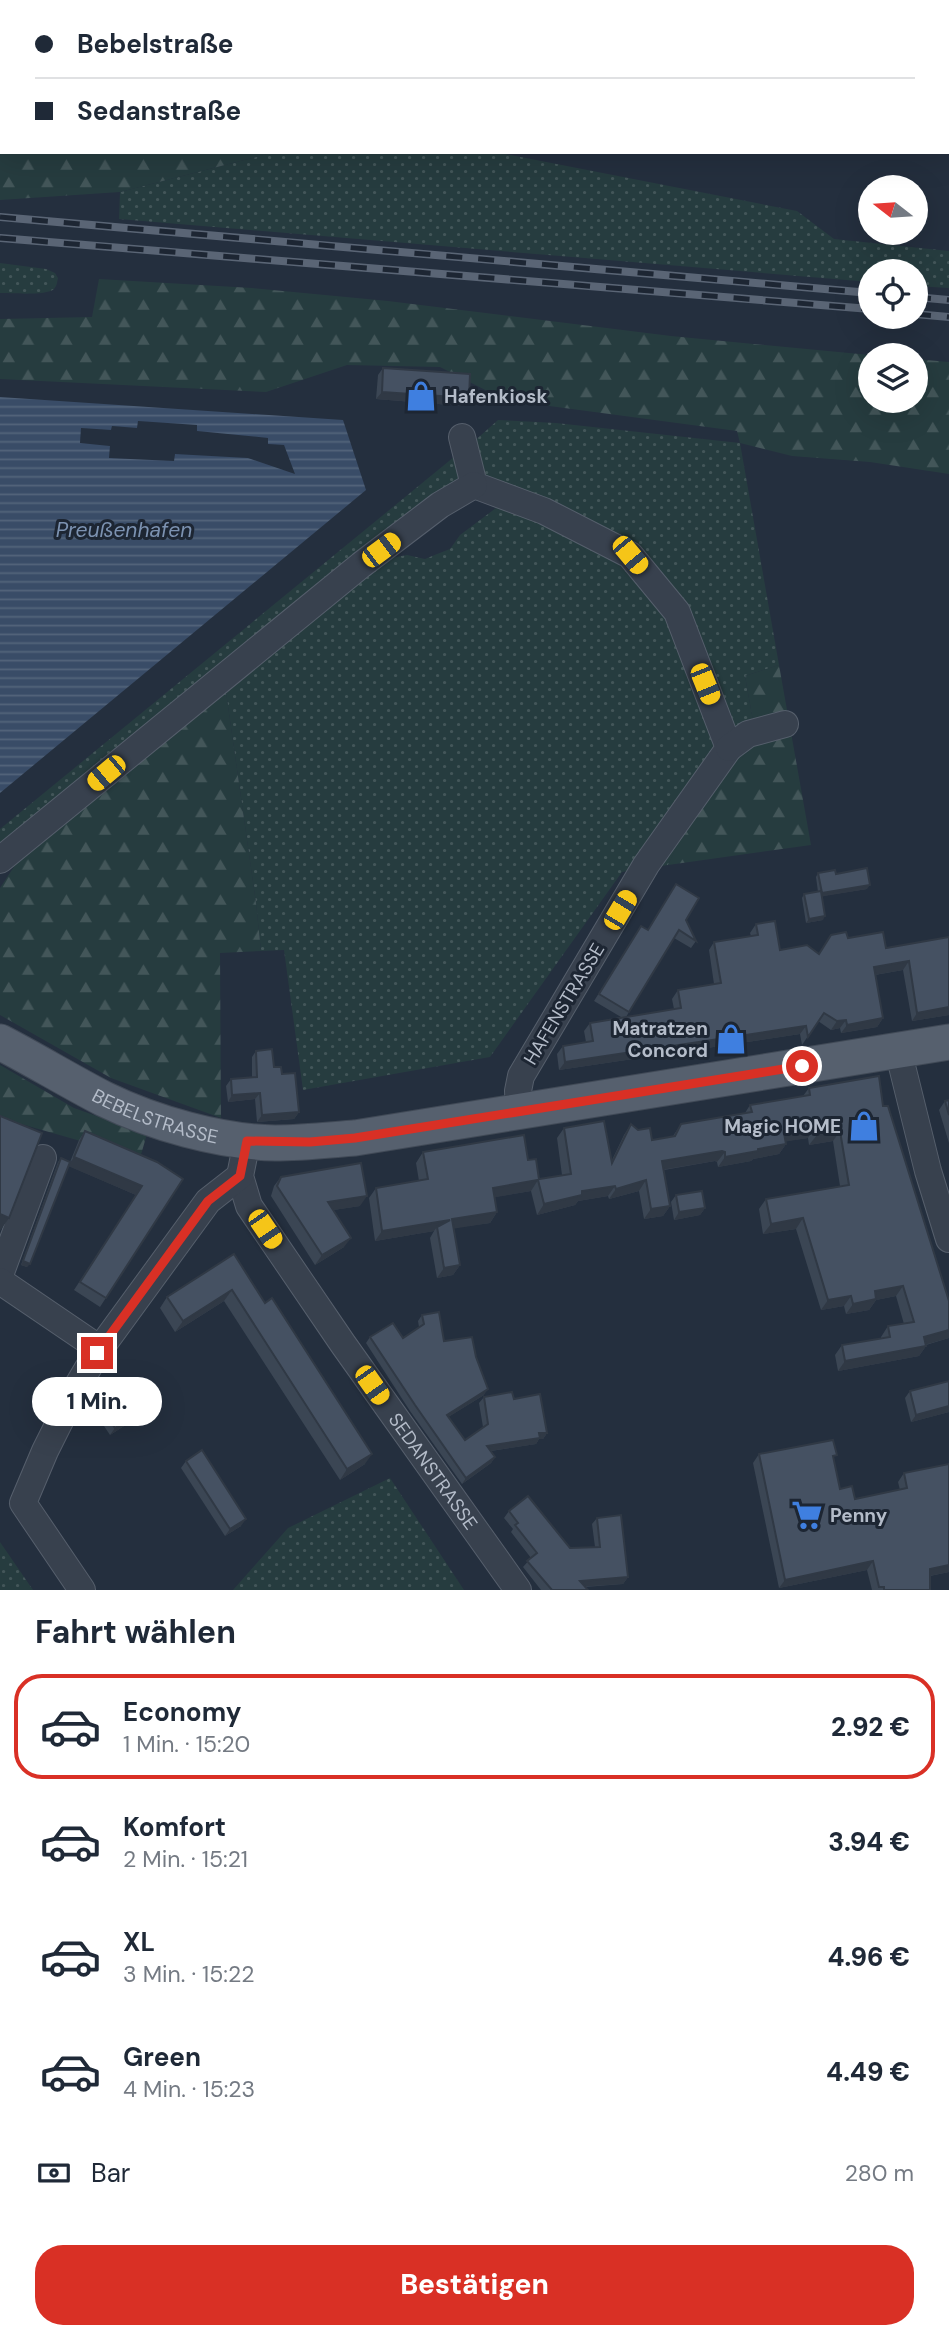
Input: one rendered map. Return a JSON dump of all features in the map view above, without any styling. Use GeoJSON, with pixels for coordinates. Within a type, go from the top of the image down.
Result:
{"type":"FeatureCollection","features":[{"type":"Feature","properties":{"kind":"main road","name":"BEBELSTRASSE"},"geometry":{"type":"LineString","coordinates":[[0,1042],[105,1100],[186,1129],[247,1141],[310,1142],[355,1138],[949,1042]]}},
{"type":"Feature","properties":{"kind":"street"},"geometry":{"type":"LineString","coordinates":[[462,437],[474,485]]}},
{"type":"Feature","properties":{"kind":"street"},"geometry":{"type":"LineString","coordinates":[[474,485],[544,512],[630,555],[677,612],[729,748],[748,734],[785,724]]}},
{"type":"Feature","properties":{"kind":"street"},"geometry":{"type":"LineString","coordinates":[[0,860],[361,565],[440,505],[474,485]]}},
{"type":"Feature","properties":{"kind":"street","name":"HAFENSTRASSE"},"geometry":{"type":"LineString","coordinates":[[519,1112],[518,1091],[521,1076],[646,865],[729,748]]}},
{"type":"Feature","properties":{"kind":"street"},"geometry":{"type":"LineString","coordinates":[[898,1050],[928,1171],[949,1239]]}},
{"type":"Feature","properties":{"kind":"street","name":"SEDANSTRASSE"},"geometry":{"type":"LineString","coordinates":[[247,1141],[240,1176],[249,1206],[343,1344],[518,1590]]}},
{"type":"Feature","properties":{"kind":"street"},"geometry":{"type":"LineString","coordinates":[[0,1275],[43,1158]]}},
{"type":"Feature","properties":{"kind":"street"},"geometry":{"type":"LineString","coordinates":[[82,1590],[23,1503],[78,1385],[100,1349],[208,1201],[240,1176]]}},
{"type":"Feature","properties":{"kind":"street"},"geometry":{"type":"LineString","coordinates":[[0,1281],[100,1349]]}},
{"type":"Feature","properties":{"kind":"green space"},"geometry":{"type":"Polygon","coordinates":[[[0,154],[267,154],[120,192],[0,200],[0,154]]]}},
{"type":"Feature","properties":{"kind":"green space"},"geometry":{"type":"Polygon","coordinates":[[[267,154],[505,154],[797,211],[834,239],[858,242],[858,245],[892,245],[949,251],[949,288],[928,287],[928,259],[858,259],[858,281],[119,219],[120,192],[267,154]]]}},
{"type":"Feature","properties":{"kind":"green space"},"geometry":{"type":"Polygon","coordinates":[[[0,263],[46,269],[55,273],[58,278],[56,285],[54,289],[44,293],[0,293],[0,263]]]}},
{"type":"Feature","properties":{"kind":"green space"},"geometry":{"type":"Polygon","coordinates":[[[99,279],[252,288],[388,301],[671,336],[858,354],[858,413],[928,413],[928,360],[949,362],[949,474],[870,462],[792,456],[740,443],[737,431],[505,400],[440,367],[347,365],[266,392],[0,379],[0,319],[92,317],[99,279]]]}},
{"type":"Feature","properties":{"kind":"green space"},"geometry":{"type":"Polygon","coordinates":[[[498,420],[556,423],[740,443],[779,665],[745,676],[757,743],[699,802],[668,865],[622,872],[490,1057],[303,1090],[284,950],[261,951],[225,685],[391,558],[407,555],[425,559],[450,549],[460,535],[496,508],[510,506],[484,479],[471,444],[498,420]]]}},
{"type":"Feature","properties":{"kind":"green space"},"geometry":{"type":"Polygon","coordinates":[[[460,452],[464,473],[433,502],[0,855],[0,829],[460,452]]]}},
{"type":"Feature","properties":{"kind":"green space"},"geometry":{"type":"Polygon","coordinates":[[[779,665],[811,845],[668,865],[698,802],[757,743],[745,676],[779,665]]]}},
{"type":"Feature","properties":{"kind":"green space"},"geometry":{"type":"Polygon","coordinates":[[[225,685],[261,951],[220,953],[221,1118],[111,1078],[0,1015],[0,888],[27,847],[225,685]]]}},
{"type":"Feature","properties":{"kind":"green space"},"geometry":{"type":"Polygon","coordinates":[[[0,1065],[74,1108],[147,1134],[140,1158],[0,1118],[0,1065]]]}},
{"type":"Feature","properties":{"kind":"green space"},"geometry":{"type":"Polygon","coordinates":[[[390,1478],[464,1590],[233,1590],[288,1528],[390,1478]]]}},
{"type":"Feature","properties":{"kind":"green space"},"geometry":{"type":"Polygon","coordinates":[[[0,1542],[33,1590],[0,1590],[0,1542]]]}},
{"type":"Feature","properties":{"kind":"water","name":"Preußenhafen"},"geometry":{"type":"Polygon","coordinates":[[[0,397],[343,420],[366,490],[0,793],[0,397]]]}},
{"type":"Feature","properties":{"kind":"pier"},"geometry":{"type":"Polygon","coordinates":[[[138,421],[197,425],[197,431],[268,438],[268,444],[284,445],[295,474],[248,458],[175,454],[174,461],[109,458],[110,446],[80,443],[81,428],[137,428],[138,421]]]}},
{"type":"Feature","properties":{"kind":"building"},"geometry":{"type":"Polygon","coordinates":[[[383,368],[470,374],[469,398],[382,392],[383,368]]]}},
{"type":"Feature","properties":{"kind":"building"},"geometry":{"type":"Polygon","coordinates":[[[867,868],[870,885],[822,893],[818,873],[835,870],[836,874],[867,868]]]}},
{"type":"Feature","properties":{"kind":"building"},"geometry":{"type":"Polygon","coordinates":[[[676,884],[699,898],[686,920],[696,941],[679,930],[629,1012],[599,994],[641,926],[648,930],[676,884]]]}},
{"type":"Feature","properties":{"kind":"building"},"geometry":{"type":"Polygon","coordinates":[[[821,891],[825,916],[809,919],[804,894],[821,891]]]}},
{"type":"Feature","properties":{"kind":"building"},"geometry":{"type":"Polygon","coordinates":[[[775,921],[780,950],[807,945],[819,954],[831,935],[846,932],[848,938],[883,932],[886,948],[949,937],[949,1007],[917,1013],[909,961],[874,967],[883,1018],[847,1025],[846,1020],[837,1021],[824,1013],[808,1037],[806,1026],[565,1062],[563,1046],[593,1041],[590,1023],[681,1008],[678,990],[721,983],[714,942],[758,935],[756,924],[775,921]]]}},
{"type":"Feature","properties":{"kind":"building"},"geometry":{"type":"Polygon","coordinates":[[[272,1049],[274,1067],[281,1067],[282,1074],[295,1073],[299,1112],[262,1115],[260,1093],[232,1095],[231,1079],[257,1077],[256,1051],[272,1049]]]}},
{"type":"Feature","properties":{"kind":"building"},"geometry":{"type":"Polygon","coordinates":[[[879,1076],[883,1106],[888,1106],[949,1301],[949,1330],[924,1337],[926,1346],[845,1361],[842,1345],[890,1337],[888,1326],[914,1322],[903,1286],[875,1291],[876,1299],[853,1304],[851,1296],[828,1300],[803,1218],[771,1224],[766,1199],[849,1185],[840,1131],[817,1135],[815,1127],[784,1133],[786,1144],[758,1151],[725,1157],[725,1152],[722,1151],[662,1161],[670,1206],[651,1209],[646,1180],[616,1189],[615,1186],[582,1191],[582,1195],[544,1204],[538,1180],[493,1188],[497,1212],[452,1219],[460,1265],[444,1268],[437,1227],[450,1220],[382,1231],[376,1188],[428,1179],[423,1152],[524,1135],[528,1160],[536,1159],[539,1179],[571,1174],[564,1128],[604,1121],[612,1163],[631,1124],[638,1130],[650,1128],[652,1140],[675,1136],[681,1124],[752,1112],[750,1105],[810,1095],[809,1088],[879,1076]]]}},
{"type":"Feature","properties":{"kind":"building"},"geometry":{"type":"Polygon","coordinates":[[[0,1116],[42,1133],[9,1218],[0,1214],[0,1116]]]}},
{"type":"Feature","properties":{"kind":"building"},"geometry":{"type":"Polygon","coordinates":[[[85,1131],[157,1162],[183,1179],[106,1298],[80,1282],[142,1186],[74,1157],[85,1131]]]}},
{"type":"Feature","properties":{"kind":"building"},"geometry":{"type":"Polygon","coordinates":[[[61,1158],[70,1162],[30,1264],[23,1261],[61,1158]]]}},
{"type":"Feature","properties":{"kind":"building"},"geometry":{"type":"Polygon","coordinates":[[[361,1163],[367,1196],[328,1202],[351,1238],[322,1255],[277,1186],[281,1177],[361,1163]]]}},
{"type":"Feature","properties":{"kind":"building"},"geometry":{"type":"Polygon","coordinates":[[[702,1191],[705,1208],[679,1212],[676,1195],[702,1191]]]}},
{"type":"Feature","properties":{"kind":"building"},"geometry":{"type":"Polygon","coordinates":[[[234,1254],[265,1303],[272,1298],[372,1454],[347,1469],[232,1290],[183,1321],[167,1297],[234,1254]]]}},
{"type":"Feature","properties":{"kind":"building"},"geometry":{"type":"Polygon","coordinates":[[[439,1312],[444,1341],[472,1337],[488,1389],[447,1415],[465,1440],[488,1424],[484,1397],[512,1392],[514,1399],[540,1394],[547,1433],[539,1433],[540,1438],[487,1446],[495,1457],[466,1478],[370,1337],[393,1323],[403,1338],[424,1324],[422,1315],[439,1312]]]}},
{"type":"Feature","properties":{"kind":"building"},"geometry":{"type":"Polygon","coordinates":[[[949,1381],[949,1406],[916,1415],[910,1391],[949,1381]]]}},
{"type":"Feature","properties":{"kind":"building"},"geometry":{"type":"Polygon","coordinates":[[[124,1387],[140,1412],[115,1428],[99,1403],[124,1387]]]}},
{"type":"Feature","properties":{"kind":"building"},"geometry":{"type":"Polygon","coordinates":[[[833,1440],[837,1455],[833,1456],[840,1489],[852,1486],[855,1499],[907,1488],[904,1473],[949,1464],[949,1565],[930,1569],[930,1590],[884,1590],[884,1587],[879,1587],[873,1561],[785,1580],[759,1454],[833,1440]]]}},
{"type":"Feature","properties":{"kind":"building"},"geometry":{"type":"Polygon","coordinates":[[[202,1450],[246,1519],[230,1529],[186,1461],[202,1450]]]}},
{"type":"Feature","properties":{"kind":"building"},"geometry":{"type":"Polygon","coordinates":[[[528,1496],[570,1548],[600,1547],[597,1518],[621,1515],[628,1577],[580,1581],[588,1590],[552,1590],[527,1561],[537,1553],[515,1525],[518,1523],[509,1511],[528,1496]]]}},
{"type":"Feature","properties":{"kind":"railway"},"geometry":{"type":"LineString","coordinates":[[0,217],[858,292]]}},
{"type":"Feature","properties":{"kind":"railway"},"geometry":{"type":"LineString","coordinates":[[0,238],[858,308]]}},
{"type":"Feature","properties":{"kind":"railway"},"geometry":{"type":"LineString","coordinates":[[928,298],[949,300]]}},
{"type":"Feature","properties":{"kind":"railway"},"geometry":{"type":"LineString","coordinates":[[928,315],[949,317]]}},
{"type":"Feature","properties":{"kind":"place","name":"Hafenkiosk"},"geometry":{"type":"Point","coordinates":[421,396]}},
{"type":"Feature","properties":{"kind":"place","name":"Matratzen Concord"},"geometry":{"type":"Point","coordinates":[731,1039]}},
{"type":"Feature","properties":{"kind":"place","name":"Magic HOME"},"geometry":{"type":"Point","coordinates":[864,1126]}},
{"type":"Feature","properties":{"kind":"place","name":"Penny"},"geometry":{"type":"Point","coordinates":[807,1515]}},
{"type":"Feature","properties":{"kind":"route"},"geometry":{"type":"LineString","coordinates":[[97,1353],[208,1201],[240,1176],[247,1141],[275,1143],[355,1138],[802,1066]]}}]}
